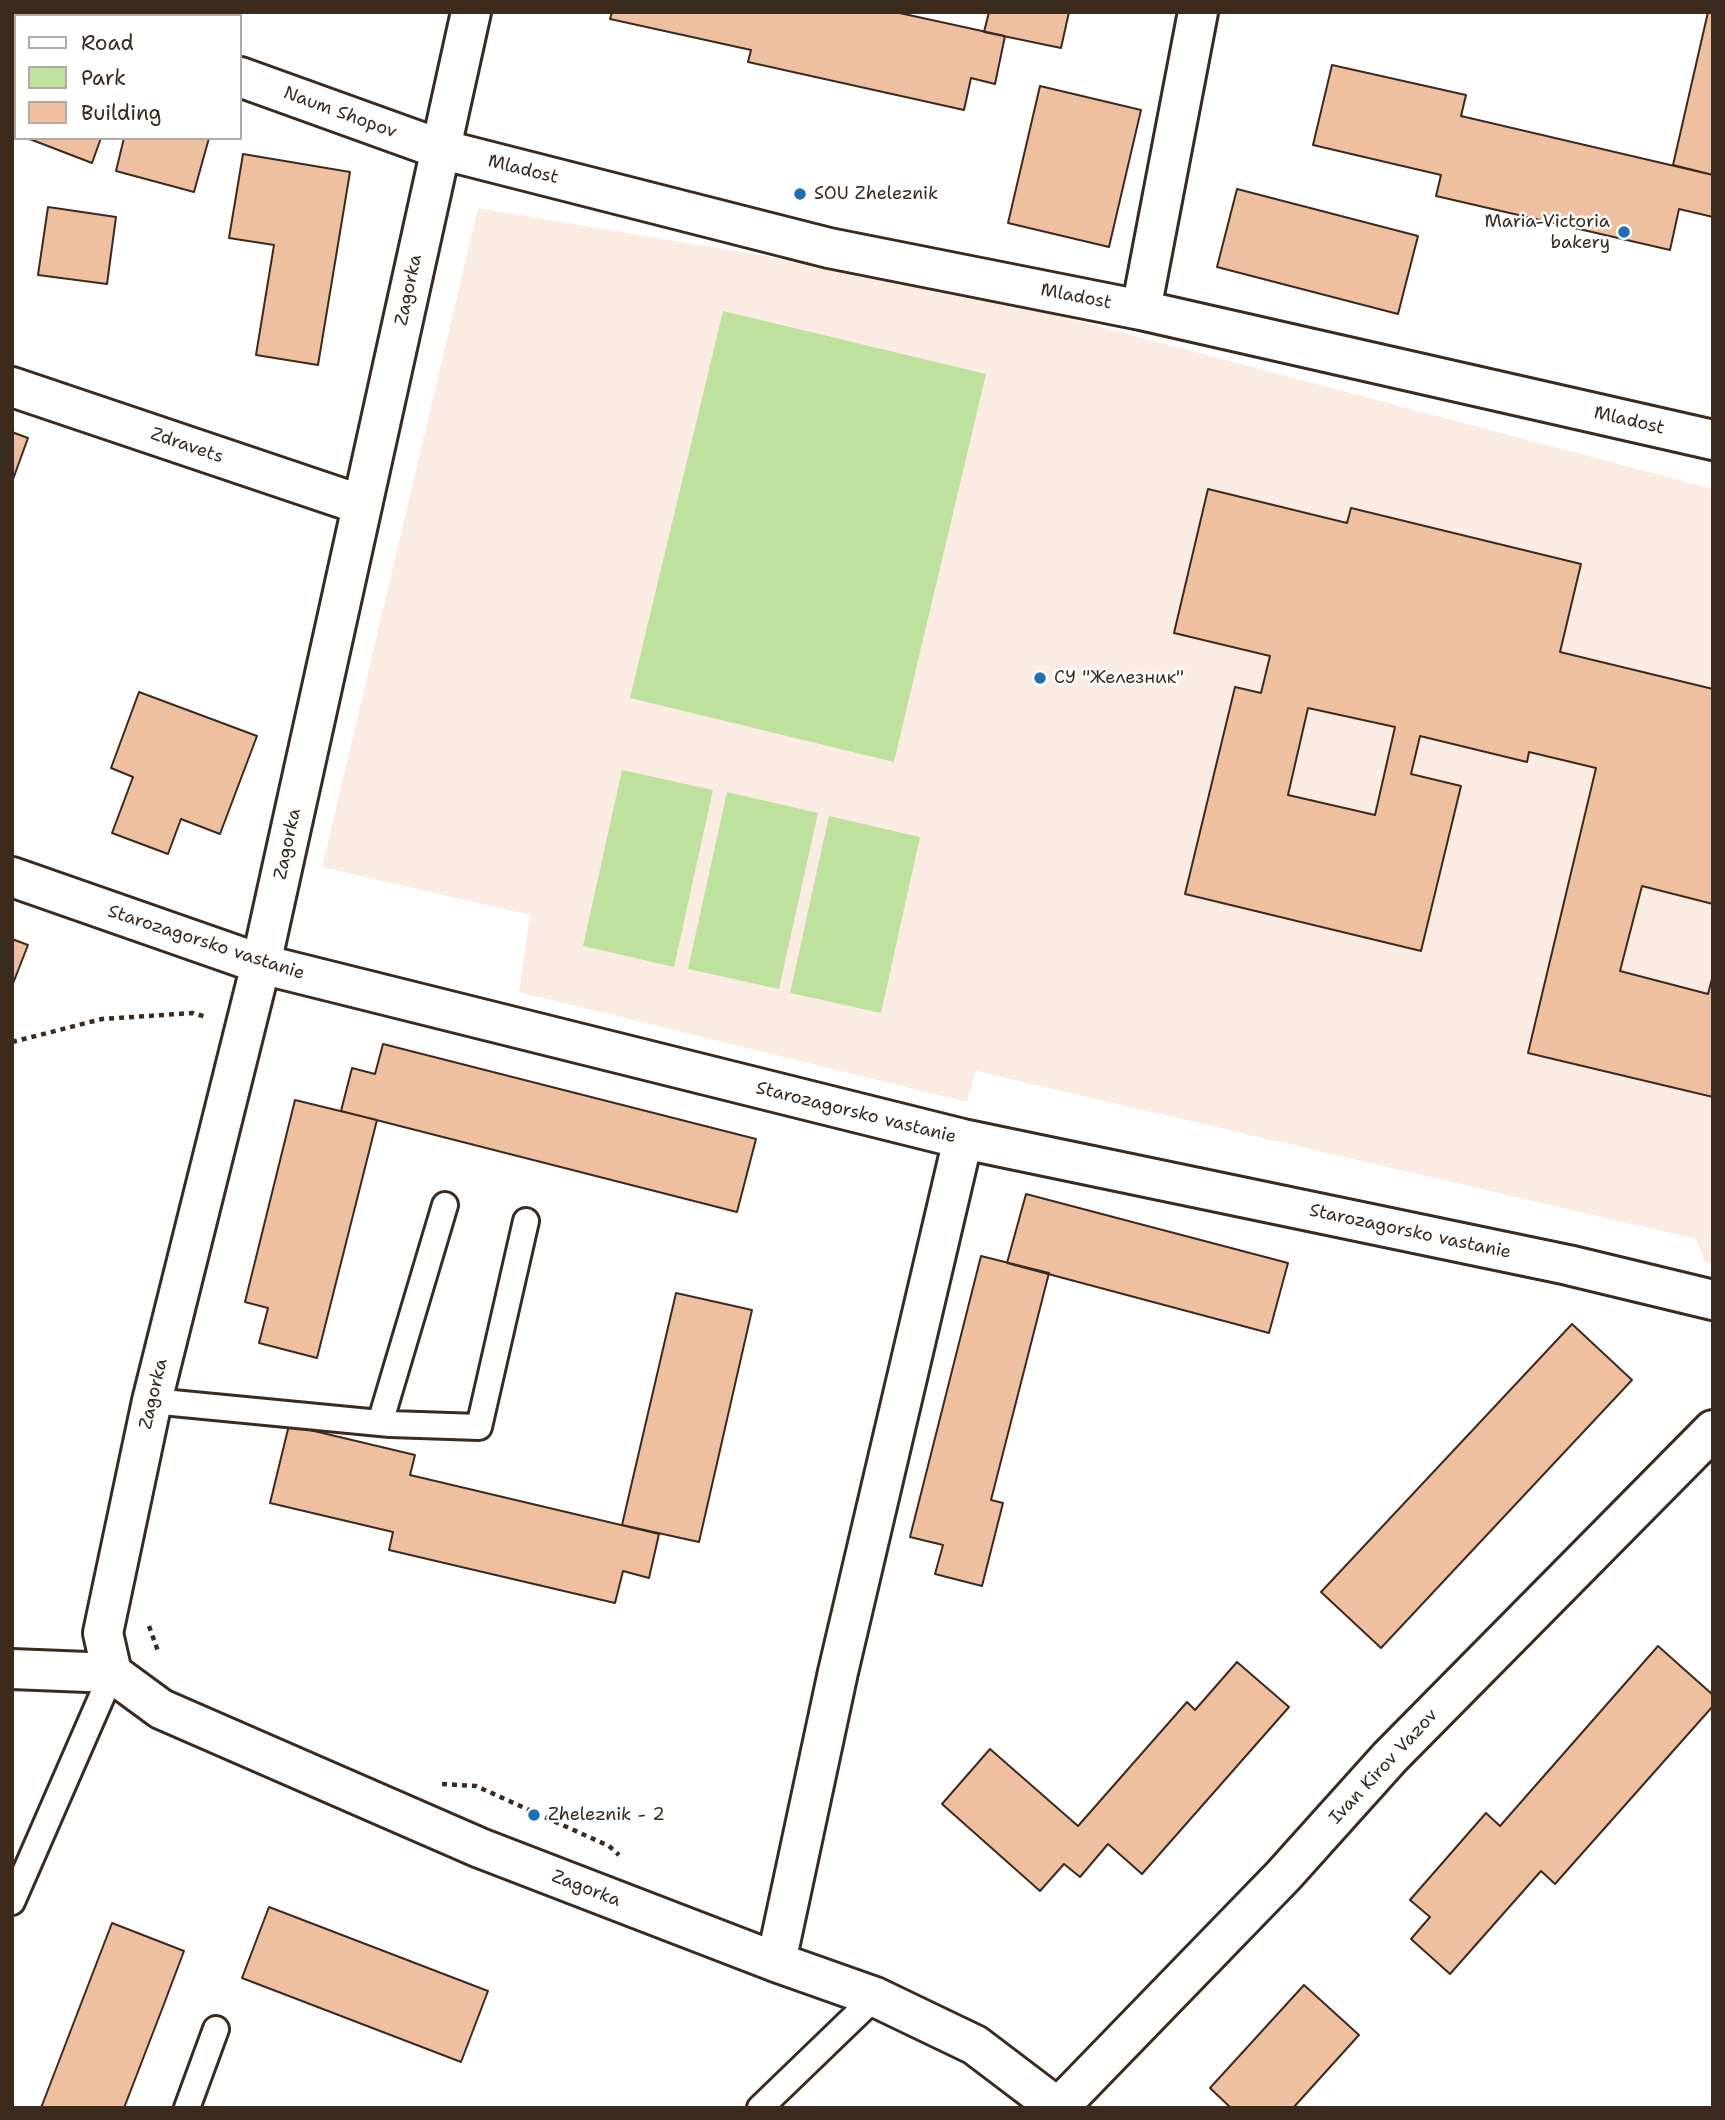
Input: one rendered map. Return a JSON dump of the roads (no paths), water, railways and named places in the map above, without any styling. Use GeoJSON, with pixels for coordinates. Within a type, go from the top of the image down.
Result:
{"type":"FeatureCollection","features":[{"type":"Feature","properties":{"kind":"street","name":"Zagorka"},"geometry":{"type":"LineString","coordinates":[[471,12],[261,964],[152,1401],[103,1633],[111,1672],[161,1709],[480,1848],[776,1962],[875,1997],[975,2045],[1058,2108]]}},
{"type":"Feature","properties":{"kind":"street"},"geometry":{"type":"LineString","coordinates":[[1141,310],[1198,12]]}},
{"type":"Feature","properties":{"kind":"street","name":"Naum Shopov"},"geometry":{"type":"LineString","coordinates":[[242,78],[440,149]]}},
{"type":"Feature","properties":{"kind":"street","name":"Mladost"},"geometry":{"type":"LineString","coordinates":[[440,149],[829,248],[1141,310],[1713,440]]}},
{"type":"Feature","properties":{"kind":"street","name":"Zdravets"},"geometry":{"type":"LineString","coordinates":[[12,387],[362,505]]}},
{"type":"Feature","properties":{"kind":"street","name":"Starozagorsko vastanie"},"geometry":{"type":"LineString","coordinates":[[12,877],[261,964],[963,1139],[1568,1265],[1713,1300]]}},
{"type":"Feature","properties":{"kind":"street"},"geometry":{"type":"LineString","coordinates":[[776,1962],[838,1672],[963,1139]]}},
{"type":"Feature","properties":{"kind":"street","name":"Ivan Kirov Vazov"},"geometry":{"type":"LineString","coordinates":[[1058,2108],[1283,1876],[1390,1757],[1713,1430]]}},
{"type":"Feature","properties":{"kind":"street"},"geometry":{"type":"LineString","coordinates":[[12,1669],[111,1672]]}},
{"type":"Feature","properties":{"kind":"lane"},"geometry":{"type":"LineString","coordinates":[[380,1423],[446,1205]]}},
{"type":"Feature","properties":{"kind":"lane"},"geometry":{"type":"LineString","coordinates":[[152,1401],[380,1423],[479,1427],[526,1221]]}},
{"type":"Feature","properties":{"kind":"lane"},"geometry":{"type":"LineString","coordinates":[[12,1902],[111,1672]]}},
{"type":"Feature","properties":{"kind":"lane"},"geometry":{"type":"LineString","coordinates":[[760,2108],[875,1997]]}},
{"type":"Feature","properties":{"kind":"lane"},"geometry":{"type":"LineString","coordinates":[[187,2108],[216,2029]]}},
{"type":"Feature","properties":{"kind":"place","name":"SOU Zheleznik"},"geometry":{"type":"Point","coordinates":[800,194]}},
{"type":"Feature","properties":{"kind":"place","name":"Maria-Victoria bakery"},"geometry":{"type":"Point","coordinates":[1624,232]}},
{"type":"Feature","properties":{"kind":"place","name":"СУ \"Железник\""},"geometry":{"type":"Point","coordinates":[1040,678]}},
{"type":"Feature","properties":{"kind":"place","name":"Zheleznik - 2"},"geometry":{"type":"Point","coordinates":[534,1815]}}]}
